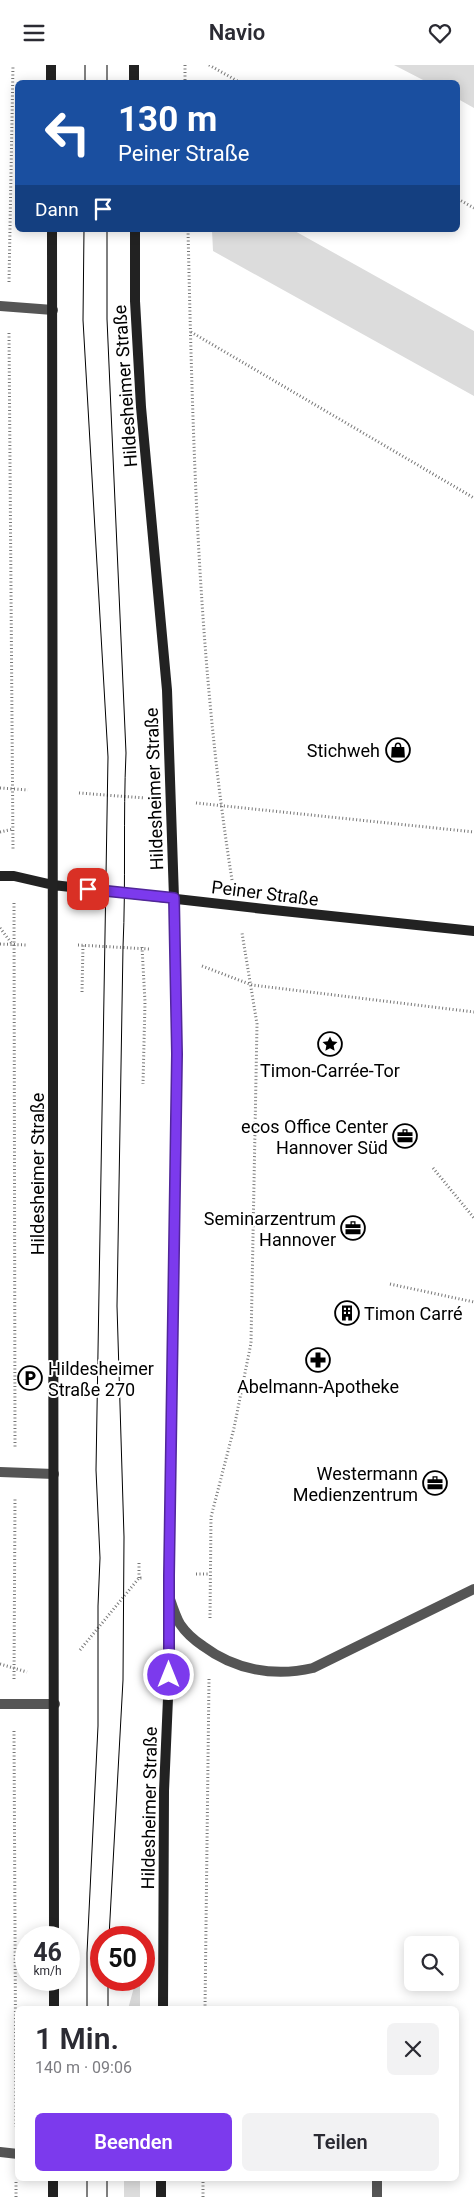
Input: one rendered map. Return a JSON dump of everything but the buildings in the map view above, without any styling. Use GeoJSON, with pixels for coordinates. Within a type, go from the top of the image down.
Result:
{"type":"FeatureCollection","features":[{"type":"Feature","properties":{"kind":"main road"},"geometry":{"type":"LineString","coordinates":[[51,65],[51,80]]}},
{"type":"Feature","properties":{"kind":"main road"},"geometry":{"type":"LineString","coordinates":[[134,65],[134,80]]}},
{"type":"Feature","properties":{"kind":"main road","name":"Hildesheimer Straße"},"geometry":{"type":"LineString","coordinates":[[52,232],[54,1926]]}},
{"type":"Feature","properties":{"kind":"main road","name":"Hildesheimer Straße"},"geometry":{"type":"LineString","coordinates":[[135,232],[135,301],[140,398],[167,690],[177,1054],[169,1675],[164,1791],[163,2006]]}},
{"type":"Feature","properties":{"kind":"main road","name":"Peiner Straße"},"geometry":{"type":"LineString","coordinates":[[0,876],[14,876],[53,885],[474,931]]}},
{"type":"Feature","properties":{"kind":"main road"},"geometry":{"type":"LineString","coordinates":[[54,1991],[54,2006]]}},
{"type":"Feature","properties":{"kind":"main road"},"geometry":{"type":"LineString","coordinates":[[53,2197],[54,2181]]}},
{"type":"Feature","properties":{"kind":"main road"},"geometry":{"type":"LineString","coordinates":[[161,2181],[161,2197]]}},
{"type":"Feature","properties":{"kind":"street"},"geometry":{"type":"LineString","coordinates":[[0,306],[53,310]]}},
{"type":"Feature","properties":{"kind":"street"},"geometry":{"type":"LineString","coordinates":[[0,1473],[54,1474]]}},
{"type":"Feature","properties":{"kind":"street"},"geometry":{"type":"LineString","coordinates":[[169,1597],[181,1625],[191,1637],[209,1650],[240,1666],[258,1670],[297,1671],[313,1668],[474,1589]]}},
{"type":"Feature","properties":{"kind":"street"},"geometry":{"type":"LineString","coordinates":[[0,1704],[54,1704]]}},
{"type":"Feature","properties":{"kind":"street"},"geometry":{"type":"LineString","coordinates":[[0,2152],[15,2154]]}},
{"type":"Feature","properties":{"kind":"street"},"geometry":{"type":"LineString","coordinates":[[377,2181],[377,2197]]}},
{"type":"Feature","properties":{"kind":"path"},"geometry":{"type":"LineString","coordinates":[[10,278],[13,65]]}},
{"type":"Feature","properties":{"kind":"path"},"geometry":{"type":"LineString","coordinates":[[185,65],[185,80]]}},
{"type":"Feature","properties":{"kind":"path"},"geometry":{"type":"LineString","coordinates":[[209,65],[236,80]]}},
{"type":"Feature","properties":{"kind":"path"},"geometry":{"type":"LineString","coordinates":[[460,200],[474,208]]}},
{"type":"Feature","properties":{"kind":"path"},"geometry":{"type":"LineString","coordinates":[[188,232],[190,332],[203,640],[222,813],[257,1024],[251,1343],[234,1428],[211,1517],[205,2006]]}},
{"type":"Feature","properties":{"kind":"path"},"geometry":{"type":"LineString","coordinates":[[10,332],[13,844]]}},
{"type":"Feature","properties":{"kind":"path"},"geometry":{"type":"LineString","coordinates":[[190,332],[474,499]]}},
{"type":"Feature","properties":{"kind":"path"},"geometry":{"type":"LineString","coordinates":[[0,788],[222,805],[474,832]]}},
{"type":"Feature","properties":{"kind":"path"},"geometry":{"type":"LineString","coordinates":[[0,832],[13,829]]}},
{"type":"Feature","properties":{"kind":"path"},"geometry":{"type":"LineString","coordinates":[[14,904],[15,2006]]}},
{"type":"Feature","properties":{"kind":"path"},"geometry":{"type":"LineString","coordinates":[[0,928],[13,945]]}},
{"type":"Feature","properties":{"kind":"path"},"geometry":{"type":"LineString","coordinates":[[0,944],[13,945]]}},
{"type":"Feature","properties":{"kind":"path"},"geometry":{"type":"LineString","coordinates":[[105,947],[123,947]]}},
{"type":"Feature","properties":{"kind":"path"},"geometry":{"type":"LineString","coordinates":[[142,947],[145,1002],[143,1084]]}},
{"type":"Feature","properties":{"kind":"path"},"geometry":{"type":"LineString","coordinates":[[175,956],[252,985],[474,1012]]}},
{"type":"Feature","properties":{"kind":"path"},"geometry":{"type":"LineString","coordinates":[[433,1168],[474,1218]]}},
{"type":"Feature","properties":{"kind":"path"},"geometry":{"type":"LineString","coordinates":[[390,1283],[474,1302]]}},
{"type":"Feature","properties":{"kind":"path"},"geometry":{"type":"LineString","coordinates":[[78,1653],[139,1578],[139,1562]]}},
{"type":"Feature","properties":{"kind":"path"},"geometry":{"type":"LineString","coordinates":[[139,1578],[210,1574]]}},
{"type":"Feature","properties":{"kind":"path"},"geometry":{"type":"LineString","coordinates":[[0,1664],[53,1680]]}},
{"type":"Feature","properties":{"kind":"path"},"geometry":{"type":"LineString","coordinates":[[16,2181],[16,2197]]}},
{"type":"Feature","properties":{"kind":"path"},"geometry":{"type":"LineString","coordinates":[[203,2197],[204,2181]]}},
{"type":"Feature","properties":{"kind":"shaded area"},"geometry":{"type":"Polygon","coordinates":[[[394,65],[474,65],[474,108],[460,100],[460,80],[423,80],[394,65]]]}},
{"type":"Feature","properties":{"kind":"shaded area"},"geometry":{"type":"Polygon","coordinates":[[[212,232],[297,232],[474,331],[474,396],[213,251],[212,232]]]}},
{"type":"Feature","properties":{"kind":"shaded area"},"geometry":{"type":"Polygon","coordinates":[[[133,1991],[140,1991],[140,2006],[129,2006],[133,1991]]]}},
{"type":"Feature","properties":{"kind":"shaded area"},"geometry":{"type":"Polygon","coordinates":[[[124,2181],[140,2181],[140,2197],[124,2197],[124,2181]]]}},
{"type":"Feature","properties":{"kind":"tram line"},"geometry":{"type":"LineString","coordinates":[[85,65],[85,80]]}},
{"type":"Feature","properties":{"kind":"tram line"},"geometry":{"type":"LineString","coordinates":[[107,65],[107,80]]}},
{"type":"Feature","properties":{"kind":"tram line"},"geometry":{"type":"LineString","coordinates":[[84,232],[83,320],[108,757],[96,1470],[100,1558],[98,1726],[87,1953],[87,2006]]}},
{"type":"Feature","properties":{"kind":"tram line"},"geometry":{"type":"LineString","coordinates":[[107,232],[107,319],[126,753],[117,1306],[124,1537],[123,1680],[110,1926]]}},
{"type":"Feature","properties":{"kind":"tram line"},"geometry":{"type":"LineString","coordinates":[[108,1991],[108,2006]]}},
{"type":"Feature","properties":{"kind":"tram line"},"geometry":{"type":"LineString","coordinates":[[87,2181],[87,2197]]}},
{"type":"Feature","properties":{"kind":"tram line"},"geometry":{"type":"LineString","coordinates":[[107,2181],[107,2197]]}},
{"type":"Feature","properties":{"kind":"place","name":"Stichweh"},"geometry":{"type":"Point","coordinates":[398,750]}},
{"type":"Feature","properties":{"kind":"place","name":"Timon-Carrée-Tor"},"geometry":{"type":"Point","coordinates":[330,1044]}},
{"type":"Feature","properties":{"kind":"place","name":"ecos Office Center Hannover Süd"},"geometry":{"type":"Point","coordinates":[405,1136]}},
{"type":"Feature","properties":{"kind":"place","name":"Seminarzentrum Hannover"},"geometry":{"type":"Point","coordinates":[353,1228]}},
{"type":"Feature","properties":{"kind":"place","name":"Timon Carré"},"geometry":{"type":"Point","coordinates":[347,1313]}},
{"type":"Feature","properties":{"kind":"place","name":"Abelmann-Apotheke"},"geometry":{"type":"Point","coordinates":[318,1360]}},
{"type":"Feature","properties":{"kind":"place","name":"Hildesheimer Straße 270"},"geometry":{"type":"Point","coordinates":[30,1378]}},
{"type":"Feature","properties":{"kind":"place","name":"Westermann Medienzentrum"},"geometry":{"type":"Point","coordinates":[435,1483]}},
{"type":"Feature","properties":{"kind":"route"},"geometry":{"type":"LineString","coordinates":[[88,889],[174,898],[177,1054],[169,1675]]}}]}
